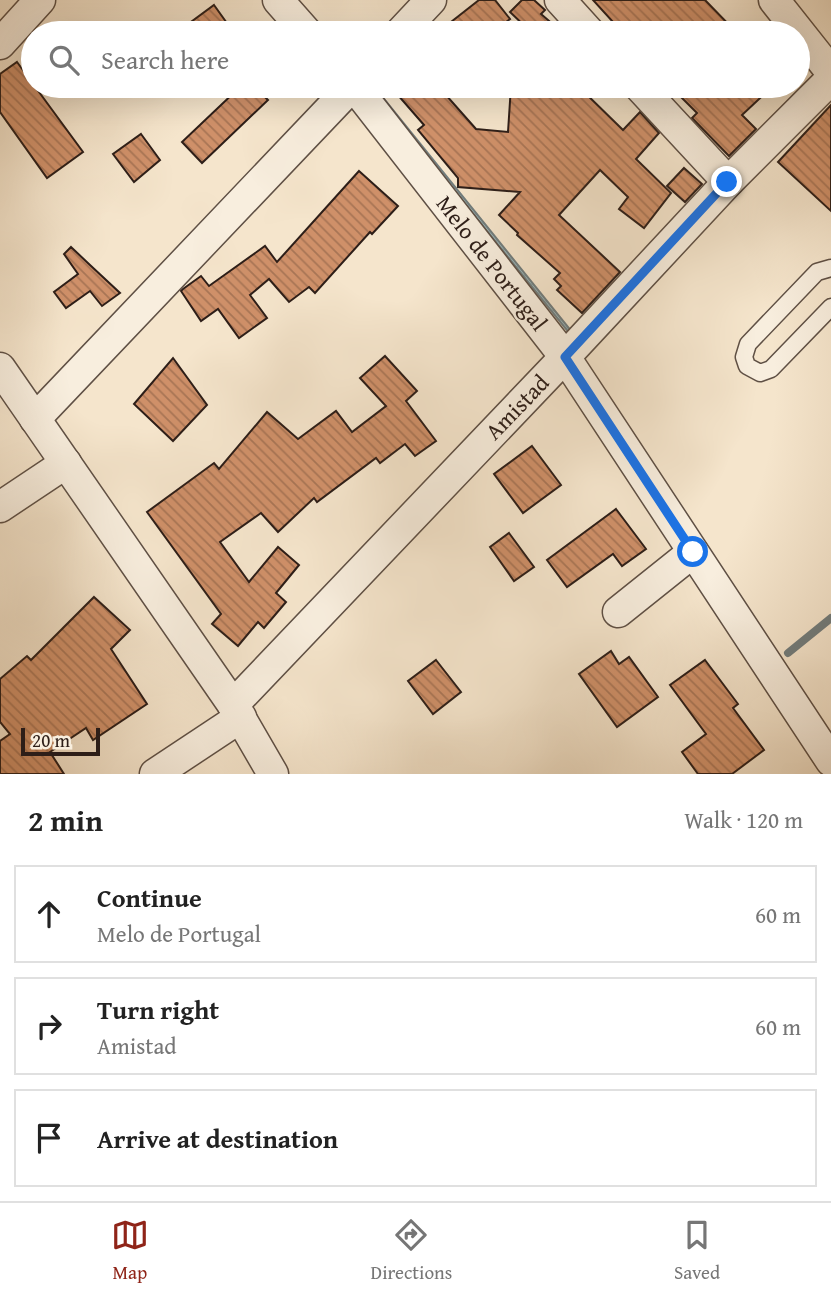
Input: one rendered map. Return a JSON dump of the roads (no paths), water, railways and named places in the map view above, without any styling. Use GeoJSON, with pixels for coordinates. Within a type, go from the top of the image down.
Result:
{"type":"FeatureCollection","features":[{"type":"Feature","properties":{"kind":"street"},"geometry":{"type":"LineString","coordinates":[[0,44],[40,0]]}},
{"type":"Feature","properties":{"kind":"street"},"geometry":{"type":"LineString","coordinates":[[278,0],[296,21]]}},
{"type":"Feature","properties":{"kind":"street"},"geometry":{"type":"LineString","coordinates":[[411,21],[431,0]]}},
{"type":"Feature","properties":{"kind":"street"},"geometry":{"type":"LineString","coordinates":[[560,0],[579,21]]}},
{"type":"Feature","properties":{"kind":"street"},"geometry":{"type":"LineString","coordinates":[[774,0],[791,21]]}},
{"type":"Feature","properties":{"kind":"street"},"geometry":{"type":"LineString","coordinates":[[810,45],[831,72]]}},
{"type":"Feature","properties":{"kind":"street","name":"Amistad"},"geometry":{"type":"LineString","coordinates":[[155,774],[237,711],[727,182],[831,79]]}},
{"type":"Feature","properties":{"kind":"street"},"geometry":{"type":"LineString","coordinates":[[35,419],[342,98]]}},
{"type":"Feature","properties":{"kind":"street","name":"Melo de Portugal"},"geometry":{"type":"LineString","coordinates":[[362,98],[565,357],[831,761]]}},
{"type":"Feature","properties":{"kind":"street"},"geometry":{"type":"LineString","coordinates":[[650,98],[727,182]]}},
{"type":"Feature","properties":{"kind":"street"},"geometry":{"type":"LineString","coordinates":[[0,368],[237,711],[273,774]]}},
{"type":"Feature","properties":{"kind":"street"},"geometry":{"type":"LineString","coordinates":[[0,507],[66,463]]}},
{"type":"Feature","properties":{"kind":"street"},"geometry":{"type":"LineString","coordinates":[[618,611],[693,552]]}},
{"type":"Feature","properties":{"kind":"lane"},"geometry":{"type":"LineString","coordinates":[[831,268],[817,272],[748,344],[744,357],[747,366],[760,373],[771,369],[831,307]]}},
{"type":"Feature","properties":{"kind":"water"},"geometry":{"type":"Polygon","coordinates":[[[380,98],[383,98],[572,332],[570,334],[380,98]]]}},
{"type":"Feature","properties":{"kind":"waterway"},"geometry":{"type":"LineString","coordinates":[[788,653],[831,618]]}}]}
